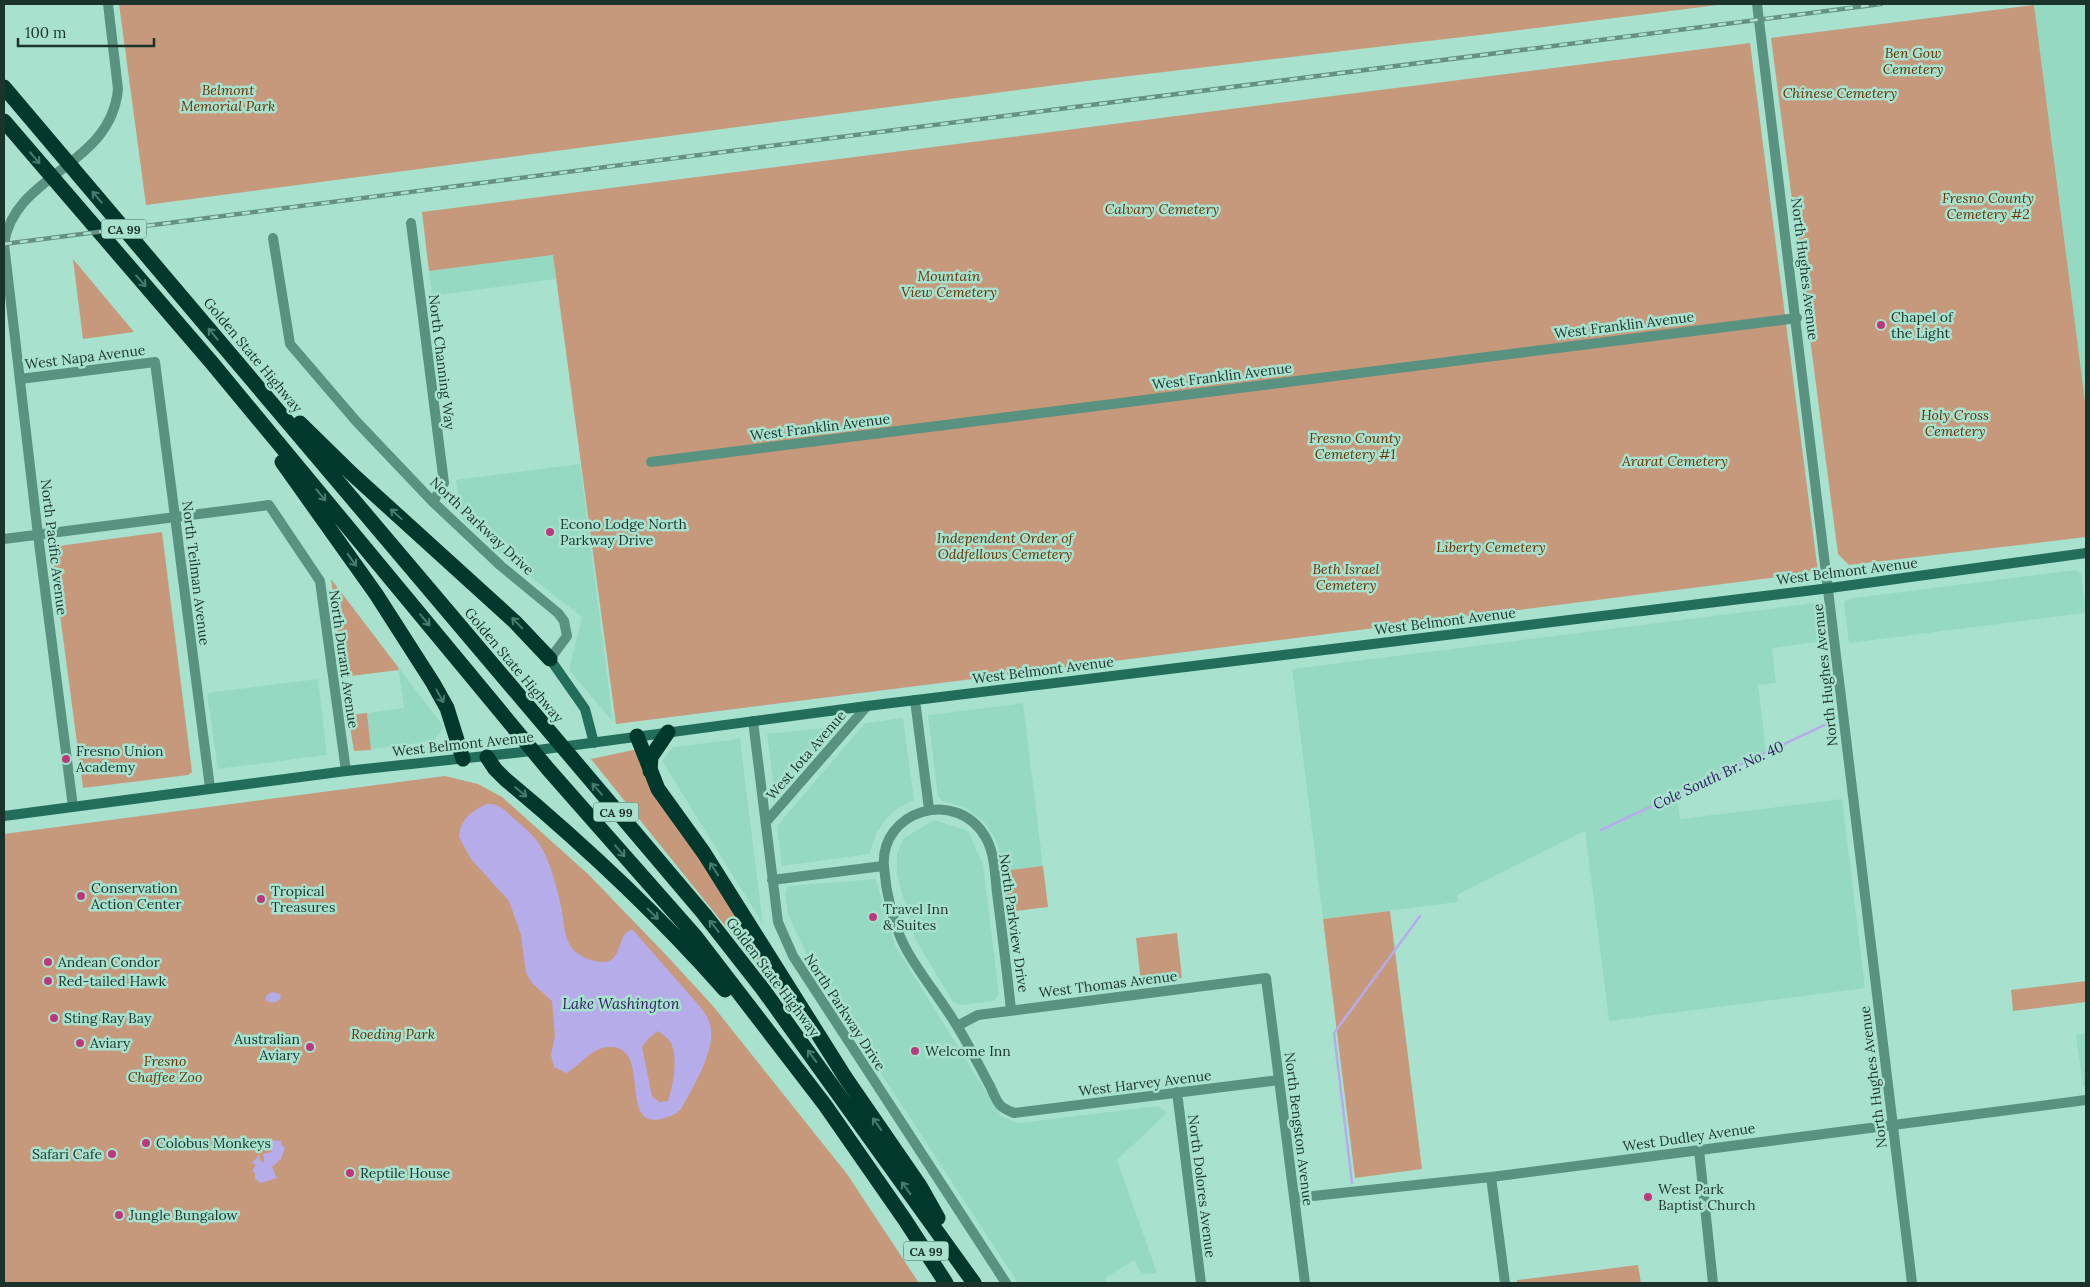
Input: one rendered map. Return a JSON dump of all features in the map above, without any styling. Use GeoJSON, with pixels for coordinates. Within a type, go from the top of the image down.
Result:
{"type":"FeatureCollection","features":[{"type":"Feature","properties":{"kind":"highway","name":"Golden State Highway"},"geometry":{"type":"LineString","coordinates":[[4,87],[710,922],[762,988],[974,1283]]}},
{"type":"Feature","properties":{"kind":"highway","name":"CA 99"},"geometry":{"type":"LineString","coordinates":[[4,121],[212,363],[548,769],[696,937],[825,1105],[905,1220],[946,1283]]}},
{"type":"Feature","properties":{"kind":"highway"},"geometry":{"type":"LineString","coordinates":[[212,363],[376,594],[433,683],[446,708],[463,759]]}},
{"type":"Feature","properties":{"kind":"highway"},"geometry":{"type":"LineString","coordinates":[[245,371],[351,473],[515,622],[550,659]]}},
{"type":"Feature","properties":{"kind":"highway"},"geometry":{"type":"LineString","coordinates":[[650,772],[652,757],[668,732]]}},
{"type":"Feature","properties":{"kind":"highway"},"geometry":{"type":"LineString","coordinates":[[637,736],[658,789],[709,860],[844,1078],[920,1186],[966,1270]]}},
{"type":"Feature","properties":{"kind":"highway"},"geometry":{"type":"LineString","coordinates":[[487,757],[505,779],[608,868],[686,946],[736,1002],[772,1035]]}},
{"type":"Feature","properties":{"kind":"highway"},"geometry":{"type":"LineString","coordinates":[[905,1220],[939,1283]]}},
{"type":"Feature","properties":{"kind":"main road","name":"West Belmont Avenue"},"geometry":{"type":"LineString","coordinates":[[4,816],[346,771],[487,757],[915,700],[1830,588],[2086,553]]}},
{"type":"Feature","properties":{"kind":"main road"},"geometry":{"type":"LineString","coordinates":[[550,659],[585,709],[594,743]]}},
{"type":"Feature","properties":{"kind":"street"},"geometry":{"type":"LineString","coordinates":[[5,260],[4,244],[15,214],[30,196],[92,144],[106,128],[117,100],[117,76],[108,4]]}},
{"type":"Feature","properties":{"kind":"street","name":"North Hughes Avenue"},"geometry":{"type":"LineString","coordinates":[[1757,4],[1830,588],[1843,718],[1912,1283]]}},
{"type":"Feature","properties":{"kind":"street","name":"North Channing Way"},"geometry":{"type":"LineString","coordinates":[[411,223],[444,483],[433,502]]}},
{"type":"Feature","properties":{"kind":"street","name":"North Parkway Drive"},"geometry":{"type":"LineString","coordinates":[[273,238],[290,344],[356,421],[433,502],[501,566],[551,606],[564,621],[567,636],[550,659]]}},
{"type":"Feature","properties":{"kind":"street","name":"North Pacific Avenue"},"geometry":{"type":"LineString","coordinates":[[5,260],[73,807]]}},
{"type":"Feature","properties":{"kind":"street","name":"West Franklin Avenue"},"geometry":{"type":"LineString","coordinates":[[651,462],[1797,318]]}},
{"type":"Feature","properties":{"kind":"street","name":"West Napa Avenue"},"geometry":{"type":"LineString","coordinates":[[20,379],[154,362]]}},
{"type":"Feature","properties":{"kind":"street","name":"North Teilman Avenue"},"geometry":{"type":"LineString","coordinates":[[154,362],[210,788]]}},
{"type":"Feature","properties":{"kind":"street","name":"North Durant Avenue"},"geometry":{"type":"LineString","coordinates":[[175,517],[269,505],[320,581],[346,771]]}},
{"type":"Feature","properties":{"kind":"street"},"geometry":{"type":"LineString","coordinates":[[4,539],[175,517]]}},
{"type":"Feature","properties":{"kind":"street"},"geometry":{"type":"LineString","coordinates":[[915,700],[929,809],[911,817],[894,832],[885,851],[884,866],[892,908],[904,945],[957,1026]]}},
{"type":"Feature","properties":{"kind":"street","name":"West Iota Avenue"},"geometry":{"type":"LineString","coordinates":[[766,822],[868,706]]}},
{"type":"Feature","properties":{"kind":"street","name":"North Parkway Drive"},"geometry":{"type":"LineString","coordinates":[[753,721],[778,922],[793,956],[1006,1283]]}},
{"type":"Feature","properties":{"kind":"street","name":"North Parkview Drive"},"geometry":{"type":"LineString","coordinates":[[929,809],[944,809],[964,816],[982,831],[989,844],[1011,1010]]}},
{"type":"Feature","properties":{"kind":"street"},"geometry":{"type":"LineString","coordinates":[[772,880],[884,866]]}},
{"type":"Feature","properties":{"kind":"street","name":"West Thomas Avenue"},"geometry":{"type":"LineString","coordinates":[[957,1026],[978,1015],[1266,978]]}},
{"type":"Feature","properties":{"kind":"street","name":"North Bengston Avenue"},"geometry":{"type":"LineString","coordinates":[[1266,978],[1305,1283]]}},
{"type":"Feature","properties":{"kind":"street","name":"West Harvey Avenue"},"geometry":{"type":"LineString","coordinates":[[957,1026],[1001,1105],[1014,1113],[1279,1080]]}},
{"type":"Feature","properties":{"kind":"street","name":"North Dolores Avenue"},"geometry":{"type":"LineString","coordinates":[[1177,1092],[1201,1283]]}},
{"type":"Feature","properties":{"kind":"street","name":"West Dudley Avenue"},"geometry":{"type":"LineString","coordinates":[[1294,1198],[1491,1177],[2086,1100]]}},
{"type":"Feature","properties":{"kind":"street"},"geometry":{"type":"LineString","coordinates":[[1699,1150],[1713,1283]]}},
{"type":"Feature","properties":{"kind":"street"},"geometry":{"type":"LineString","coordinates":[[1491,1177],[1505,1283]]}},
{"type":"Feature","properties":{"kind":"shaded area"},"geometry":{"type":"Polygon","coordinates":[[[2086,4],[2086,409],[2034,5],[2086,4]]]}},
{"type":"Feature","properties":{"kind":"shaded area"},"geometry":{"type":"Polygon","coordinates":[[[553,255],[556,279],[432,296],[429,271],[553,255]]]}},
{"type":"Feature","properties":{"kind":"shaded area"},"geometry":{"type":"Polygon","coordinates":[[[580,464],[613,722],[569,670],[582,617],[506,558],[461,518],[456,480],[580,464]]]}},
{"type":"Feature","properties":{"kind":"shaded area"},"geometry":{"type":"Polygon","coordinates":[[[2076,570],[2081,573],[2086,613],[1849,643],[1844,603],[1847,599],[2076,570]]]}},
{"type":"Feature","properties":{"kind":"shaded area"},"geometry":{"type":"Polygon","coordinates":[[[1815,603],[1819,606],[1823,641],[1772,648],[1776,683],[1758,685],[1766,751],[1677,792],[1680,819],[1842,799],[1865,988],[1609,1021],[1585,831],[1457,895],[1458,902],[1323,919],[1292,669],[1815,603]]]}},
{"type":"Feature","properties":{"kind":"shaded area"},"geometry":{"type":"Polygon","coordinates":[[[398,667],[444,727],[434,741],[371,749],[367,713],[404,708],[398,667]]]}},
{"type":"Feature","properties":{"kind":"shaded area"},"geometry":{"type":"Polygon","coordinates":[[[318,679],[327,755],[218,769],[207,693],[318,679]]]}},
{"type":"Feature","properties":{"kind":"shaded area"},"geometry":{"type":"Polygon","coordinates":[[[1023,703],[1043,866],[1002,871],[999,849],[985,823],[966,808],[942,801],[938,797],[928,715],[1023,703]]]}},
{"type":"Feature","properties":{"kind":"shaded area"},"geometry":{"type":"Polygon","coordinates":[[[903,718],[914,800],[898,808],[887,818],[877,832],[869,854],[782,866],[777,826],[865,723],[903,718]]]}},
{"type":"Feature","properties":{"kind":"shaded area"},"geometry":{"type":"Polygon","coordinates":[[[832,727],[795,771],[775,795],[767,734],[832,727]]]}},
{"type":"Feature","properties":{"kind":"shaded area"},"geometry":{"type":"Polygon","coordinates":[[[740,739],[763,924],[662,761],[673,747],[740,739]]]}},
{"type":"Feature","properties":{"kind":"shaded area"},"geometry":{"type":"Polygon","coordinates":[[[934,820],[968,831],[983,864],[999,994],[993,1001],[961,1005],[953,1002],[915,939],[897,875],[897,854],[904,838],[934,820]]]}},
{"type":"Feature","properties":{"kind":"shaded area"},"geometry":{"type":"Polygon","coordinates":[[[876,879],[895,945],[1001,1116],[1019,1123],[1158,1106],[1167,1113],[1117,1160],[1157,1273],[1147,1274],[1140,1272],[1134,1260],[1105,1278],[1107,1283],[1018,1283],[840,1011],[806,953],[788,914],[785,893],[788,886],[876,879]]]}},
{"type":"Feature","properties":{"kind":"shaded area"},"geometry":{"type":"Polygon","coordinates":[[[2086,1033],[2086,1086],[2083,1086],[2076,1035],[2086,1033]]]}},
{"type":"Feature","properties":{"kind":"green space","name":"Belmont Memorial Park"},"geometry":{"type":"Polygon","coordinates":[[[119,4],[1725,4],[1087,81],[146,205],[119,4]]]}},
{"type":"Feature","properties":{"kind":"green space"},"geometry":{"type":"Polygon","coordinates":[[[2034,5],[2086,409],[2086,537],[1849,565],[1838,554],[1771,38],[2034,5]]]}},
{"type":"Feature","properties":{"kind":"green space"},"geometry":{"type":"Polygon","coordinates":[[[1750,43],[1818,572],[616,724],[553,255],[429,271],[422,212],[1750,43]]]}},
{"type":"Feature","properties":{"kind":"green space"},"geometry":{"type":"Polygon","coordinates":[[[73,259],[134,332],[83,339],[73,259]]]}},
{"type":"Feature","properties":{"kind":"green space"},"geometry":{"type":"Polygon","coordinates":[[[162,532],[192,772],[188,775],[83,788],[51,547],[162,532]]]}},
{"type":"Feature","properties":{"kind":"green space"},"geometry":{"type":"Polygon","coordinates":[[[331,579],[398,667],[399,670],[343,677],[331,579]]]}},
{"type":"Feature","properties":{"kind":"green space"},"geometry":{"type":"Polygon","coordinates":[[[367,713],[371,750],[354,751],[348,715],[367,713]]]}},
{"type":"Feature","properties":{"kind":"green space"},"geometry":{"type":"Polygon","coordinates":[[[638,749],[797,1000],[788,1004],[591,759],[638,749]]]}},
{"type":"Feature","properties":{"kind":"green space","name":"Roeding Park"},"geometry":{"type":"Polygon","coordinates":[[[445,776],[478,784],[502,797],[588,874],[668,957],[713,1006],[847,1174],[919,1283],[4,1283],[4,834],[445,776]]]}},
{"type":"Feature","properties":{"kind":"green space"},"geometry":{"type":"Polygon","coordinates":[[[1043,866],[1048,907],[1007,912],[1002,871],[1043,866]]]}},
{"type":"Feature","properties":{"kind":"green space"},"geometry":{"type":"Polygon","coordinates":[[[1390,911],[1422,1169],[1355,1178],[1323,919],[1390,911]]]}},
{"type":"Feature","properties":{"kind":"green space"},"geometry":{"type":"Polygon","coordinates":[[[1177,933],[1182,978],[1141,983],[1136,938],[1177,933]]]}},
{"type":"Feature","properties":{"kind":"green space"},"geometry":{"type":"Polygon","coordinates":[[[2086,981],[2086,1002],[2013,1011],[2011,990],[2086,981]]]}},
{"type":"Feature","properties":{"kind":"green space"},"geometry":{"type":"Polygon","coordinates":[[[1638,1265],[1641,1283],[1517,1283],[1517,1280],[1638,1265]]]}},
{"type":"Feature","properties":{"kind":"water","name":"Lake Washington"},"geometry":{"type":"Polygon","coordinates":[[[491,804],[502,808],[538,842],[550,866],[560,902],[566,935],[569,944],[575,951],[590,960],[609,961],[614,958],[627,932],[633,930],[703,1010],[710,1024],[710,1045],[703,1068],[681,1109],[676,1113],[661,1119],[648,1119],[641,1112],[637,1101],[634,1073],[630,1060],[624,1051],[612,1047],[598,1050],[566,1073],[554,1067],[551,1055],[555,1036],[552,1001],[532,983],[526,973],[521,935],[509,901],[471,859],[459,837],[465,820],[481,807],[491,804]],[[658,1031],[642,1047],[652,1096],[659,1102],[668,1101],[672,1087],[675,1060],[672,1045],[658,1031]]]}},
{"type":"Feature","properties":{"kind":"water"},"geometry":{"type":"Polygon","coordinates":[[[272,992],[280,994],[281,998],[274,1002],[265,1000],[267,995],[272,992]]]}},
{"type":"Feature","properties":{"kind":"water"},"geometry":{"type":"Polygon","coordinates":[[[268,1140],[282,1141],[281,1144],[285,1148],[281,1159],[272,1167],[277,1178],[261,1183],[255,1179],[255,1173],[252,1171],[256,1165],[252,1163],[260,1154],[260,1160],[263,1163],[263,1154],[272,1152],[267,1144],[268,1140]]]}},
{"type":"Feature","properties":{"kind":"waterway","name":"Cole South Br. No. 40"},"geometry":{"type":"LineString","coordinates":[[1601,830],[1835,720]]}},
{"type":"Feature","properties":{"kind":"waterway","name":"Cole South Br. No. 40"},"geometry":{"type":"LineString","coordinates":[[1352,1183],[1334,1033],[1420,916]]}},
{"type":"Feature","properties":{"kind":"railway"},"geometry":{"type":"LineString","coordinates":[[4,244],[1881,4]]}},
{"type":"Feature","properties":{"kind":"place","name":"Chapel of the Light"},"geometry":{"type":"Point","coordinates":[1881,325]}},
{"type":"Feature","properties":{"kind":"place","name":"Econo Lodge North Parkway Drive"},"geometry":{"type":"Point","coordinates":[550,532]}},
{"type":"Feature","properties":{"kind":"place","name":"Fresno Union Academy"},"geometry":{"type":"Point","coordinates":[66,759]}},
{"type":"Feature","properties":{"kind":"place","name":"Conservation Action Center"},"geometry":{"type":"Point","coordinates":[81,896]}},
{"type":"Feature","properties":{"kind":"place","name":"Tropical Treasures"},"geometry":{"type":"Point","coordinates":[261,899]}},
{"type":"Feature","properties":{"kind":"place","name":"Travel Inn & Suites"},"geometry":{"type":"Point","coordinates":[873,917]}},
{"type":"Feature","properties":{"kind":"place","name":"Andean Condor"},"geometry":{"type":"Point","coordinates":[48,962]}},
{"type":"Feature","properties":{"kind":"place","name":"Red-tailed Hawk"},"geometry":{"type":"Point","coordinates":[48,981]}},
{"type":"Feature","properties":{"kind":"place","name":"Sting Ray Bay"},"geometry":{"type":"Point","coordinates":[54,1018]}},
{"type":"Feature","properties":{"kind":"place","name":"Aviary"},"geometry":{"type":"Point","coordinates":[80,1043]}},
{"type":"Feature","properties":{"kind":"place","name":"Australian Aviary"},"geometry":{"type":"Point","coordinates":[310,1047]}},
{"type":"Feature","properties":{"kind":"place","name":"Welcome Inn"},"geometry":{"type":"Point","coordinates":[915,1051]}},
{"type":"Feature","properties":{"kind":"place","name":"Colobus Monkeys"},"geometry":{"type":"Point","coordinates":[146,1143]}},
{"type":"Feature","properties":{"kind":"place","name":"Safari Cafe"},"geometry":{"type":"Point","coordinates":[112,1154]}},
{"type":"Feature","properties":{"kind":"place","name":"Reptile House"},"geometry":{"type":"Point","coordinates":[350,1173]}},
{"type":"Feature","properties":{"kind":"place","name":"West Park Baptist Church"},"geometry":{"type":"Point","coordinates":[1648,1197]}},
{"type":"Feature","properties":{"kind":"place","name":"Jungle Bungalow"},"geometry":{"type":"Point","coordinates":[119,1215]}},
{"type":"Feature","properties":{"kind":"park label","name":"Ben Gow Cemetery"},"geometry":{"type":"Point","coordinates":[1913,62]}},
{"type":"Feature","properties":{"kind":"park label","name":"Chinese Cemetery"},"geometry":{"type":"Point","coordinates":[1840,93]}},
{"type":"Feature","properties":{"kind":"park label","name":"Fresno County Cemetery #2"},"geometry":{"type":"Point","coordinates":[1988,206]}},
{"type":"Feature","properties":{"kind":"park label","name":"Calvary Cemetery"},"geometry":{"type":"Point","coordinates":[1162,209]}},
{"type":"Feature","properties":{"kind":"park label","name":"Mountain View Cemetery"},"geometry":{"type":"Point","coordinates":[949,284]}},
{"type":"Feature","properties":{"kind":"park label","name":"Holy Cross Cemetery"},"geometry":{"type":"Point","coordinates":[1955,424]}},
{"type":"Feature","properties":{"kind":"park label","name":"Fresno County Cemetery #1"},"geometry":{"type":"Point","coordinates":[1355,446]}},
{"type":"Feature","properties":{"kind":"park label","name":"Ararat Cemetery"},"geometry":{"type":"Point","coordinates":[1675,461]}},
{"type":"Feature","properties":{"kind":"park label","name":"Independent Order of Oddfellows Cemetery"},"geometry":{"type":"Point","coordinates":[1005,546]}},
{"type":"Feature","properties":{"kind":"park label","name":"Liberty Cemetery"},"geometry":{"type":"Point","coordinates":[1491,547]}},
{"type":"Feature","properties":{"kind":"park label","name":"Beth Israel Cemetery"},"geometry":{"type":"Point","coordinates":[1346,578]}},
{"type":"Feature","properties":{"kind":"park label","name":"Fresno Chaffee Zoo"},"geometry":{"type":"Point","coordinates":[165,1070]}}]}
